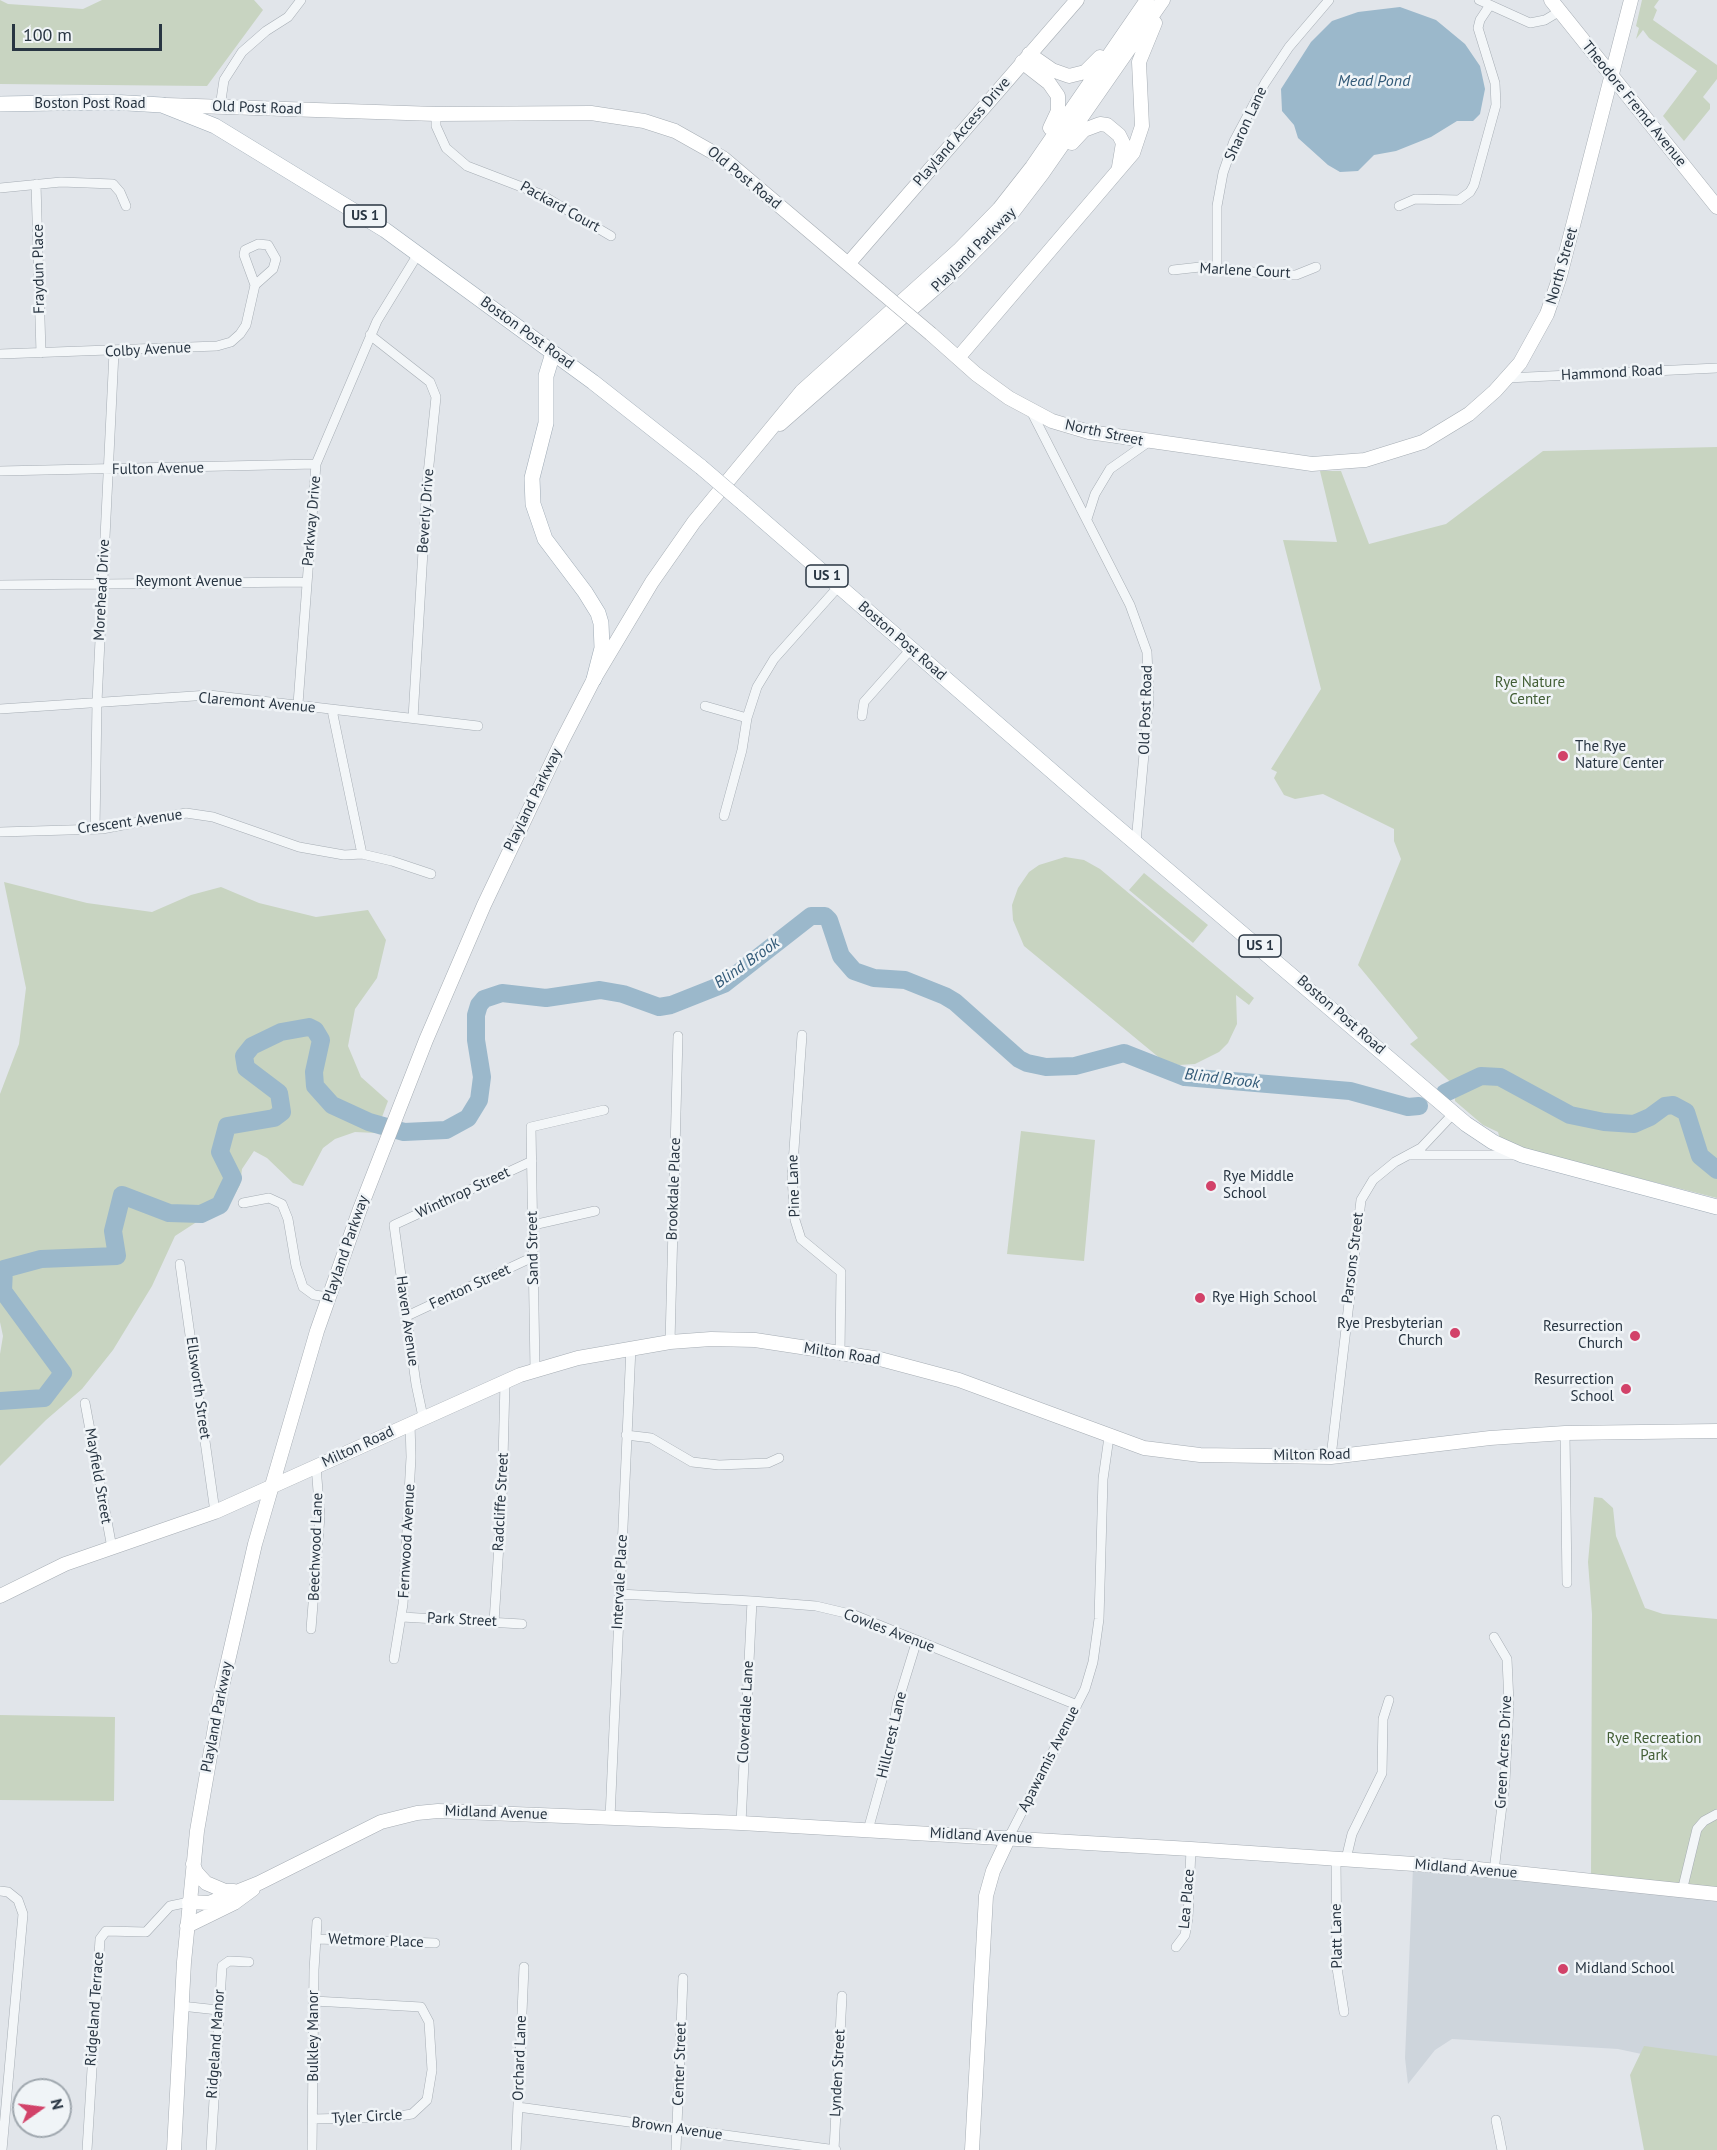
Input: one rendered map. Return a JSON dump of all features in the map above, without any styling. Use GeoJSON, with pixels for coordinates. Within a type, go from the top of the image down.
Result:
{"type":"FeatureCollection","features":[{"type":"Feature","properties":{"kind":"main road","name":"Boston Post Road"},"geometry":{"type":"LineString","coordinates":[[0,104],[110,102],[162,105],[197,117],[234,136],[329,194],[418,254],[553,353],[701,467],[1453,1114],[1493,1142],[1522,1155],[1717,1207]]}},
{"type":"Feature","properties":{"kind":"main road"},"geometry":{"type":"LineString","coordinates":[[553,353],[546,376],[546,423],[532,478],[533,504],[540,529],[550,548],[585,592],[598,613],[601,623],[602,648],[594,680]]}},
{"type":"Feature","properties":{"kind":"street"},"geometry":{"type":"LineString","coordinates":[[220,107],[224,80],[242,52],[266,31],[288,17],[301,0]]}},
{"type":"Feature","properties":{"kind":"street","name":"Playland Access Drive"},"geometry":{"type":"LineString","coordinates":[[848,264],[1077,0]]}},
{"type":"Feature","properties":{"kind":"street"},"geometry":{"type":"LineString","coordinates":[[1026,58],[1061,74],[1077,76],[1093,65],[1147,0]]}},
{"type":"Feature","properties":{"kind":"street","name":"Playland Parkway"},"geometry":{"type":"LineString","coordinates":[[174,2150],[189,1902],[208,1760],[226,1669],[270,1487],[329,1297],[382,1150],[484,905],[540,785],[594,680],[673,551],[713,498],[802,391],[960,249],[1010,196],[1147,0]]}},
{"type":"Feature","properties":{"kind":"street"},"geometry":{"type":"LineString","coordinates":[[958,358],[1133,153],[1141,135],[1143,115],[1139,62],[1165,0]]}},
{"type":"Feature","properties":{"kind":"street","name":"Playland Parkway"},"geometry":{"type":"LineString","coordinates":[[767,434],[809,401],[956,270],[996,231],[1031,189],[1165,0]]}},
{"type":"Feature","properties":{"kind":"street","name":"Sharon Lane"},"geometry":{"type":"LineString","coordinates":[[1217,268],[1217,206],[1223,173],[1234,141],[1265,83],[1289,47],[1329,0]]}},
{"type":"Feature","properties":{"kind":"street"},"geometry":{"type":"LineString","coordinates":[[1479,0],[1530,23],[1545,20],[1556,5]]}},
{"type":"Feature","properties":{"kind":"street","name":"North Street"},"geometry":{"type":"LineString","coordinates":[[1030,411],[1071,428],[1147,442],[1312,464],[1365,460],[1403,450],[1438,435],[1469,414],[1507,378],[1530,347],[1555,296],[1631,0]]}},
{"type":"Feature","properties":{"kind":"street"},"geometry":{"type":"LineString","coordinates":[[1399,206],[1416,199],[1459,200],[1470,192],[1474,185],[1496,105],[1495,83],[1478,28],[1480,20],[1490,5]]}},
{"type":"Feature","properties":{"kind":"street","name":"Theodore Fremd Avenue"},"geometry":{"type":"LineString","coordinates":[[1556,5],[1717,207]]}},
{"type":"Feature","properties":{"kind":"street"},"geometry":{"type":"LineString","coordinates":[[1010,196],[1055,119],[1059,103],[1054,89],[1026,58]]}},
{"type":"Feature","properties":{"kind":"street","name":"Old Post Road"},"geometry":{"type":"LineString","coordinates":[[162,105],[436,114],[591,113],[627,117],[667,128],[723,158],[993,387],[1030,411],[1130,605],[1147,651],[1149,699],[1136,842]]}},
{"type":"Feature","properties":{"kind":"street","name":"Packard Court"},"geometry":{"type":"LineString","coordinates":[[436,114],[440,138],[455,158],[467,166],[540,194],[611,236]]}},
{"type":"Feature","properties":{"kind":"street"},"geometry":{"type":"LineString","coordinates":[[1031,189],[1084,130],[1100,123],[1114,129],[1123,143],[1117,172]]}},
{"type":"Feature","properties":{"kind":"street"},"geometry":{"type":"LineString","coordinates":[[0,188],[62,182],[113,184],[120,192],[126,206]]}},
{"type":"Feature","properties":{"kind":"street","name":"Fraydun Place"},"geometry":{"type":"LineString","coordinates":[[36,184],[40,353]]}},
{"type":"Feature","properties":{"kind":"street","name":"Parkway Drive"},"geometry":{"type":"LineString","coordinates":[[298,704],[316,464],[370,335],[418,254]]}},
{"type":"Feature","properties":{"kind":"street","name":"Marlene Court"},"geometry":{"type":"LineString","coordinates":[[1173,270],[1217,268],[1296,275],[1316,267]]}},
{"type":"Feature","properties":{"kind":"street","name":"Colby Avenue"},"geometry":{"type":"LineString","coordinates":[[0,354],[114,352],[218,346],[231,342],[246,324],[255,285]]}},
{"type":"Feature","properties":{"kind":"street","name":"Beverly Drive"},"geometry":{"type":"LineString","coordinates":[[370,335],[430,381],[436,397],[427,484],[413,718]]}},
{"type":"Feature","properties":{"kind":"street","name":"Morehead Drive"},"geometry":{"type":"LineString","coordinates":[[95,829],[97,702],[114,352]]}},
{"type":"Feature","properties":{"kind":"street","name":"Hammond Road"},"geometry":{"type":"LineString","coordinates":[[1507,378],[1717,368]]}},
{"type":"Feature","properties":{"kind":"street"},"geometry":{"type":"LineString","coordinates":[[1087,519],[1095,494],[1110,469],[1147,442]]}},
{"type":"Feature","properties":{"kind":"street","name":"Fulton Avenue"},"geometry":{"type":"LineString","coordinates":[[0,471],[316,464]]}},
{"type":"Feature","properties":{"kind":"street","name":"Reymont Avenue"},"geometry":{"type":"LineString","coordinates":[[0,585],[102,582],[307,582]]}},
{"type":"Feature","properties":{"kind":"street"},"geometry":{"type":"LineString","coordinates":[[724,816],[742,750],[747,718],[757,687],[774,659],[839,586]]}},
{"type":"Feature","properties":{"kind":"street"},"geometry":{"type":"LineString","coordinates":[[862,716],[864,702],[911,649]]}},
{"type":"Feature","properties":{"kind":"street","name":"Claremont Avenue"},"geometry":{"type":"LineString","coordinates":[[0,709],[209,695],[298,704],[332,711],[478,726]]}},
{"type":"Feature","properties":{"kind":"street"},"geometry":{"type":"LineString","coordinates":[[705,706],[747,718]]}},
{"type":"Feature","properties":{"kind":"street"},"geometry":{"type":"LineString","coordinates":[[332,711],[362,854]]}},
{"type":"Feature","properties":{"kind":"street","name":"Crescent Avenue"},"geometry":{"type":"LineString","coordinates":[[0,832],[95,829],[186,813],[213,817],[299,847],[344,855],[362,854],[431,874]]}},
{"type":"Feature","properties":{"kind":"street","name":"Pine Lane"},"geometry":{"type":"LineString","coordinates":[[802,1035],[792,1178],[795,1220],[801,1239],[841,1272],[840,1353]]}},
{"type":"Feature","properties":{"kind":"street","name":"Brookdale Place"},"geometry":{"type":"LineString","coordinates":[[670,1342],[678,1036]]}},
{"type":"Feature","properties":{"kind":"street","name":"Sand Street"},"geometry":{"type":"LineString","coordinates":[[535,1370],[531,1127],[604,1110]]}},
{"type":"Feature","properties":{"kind":"street","name":"Parsons Street"},"geometry":{"type":"LineString","coordinates":[[1331,1457],[1358,1211],[1372,1180],[1395,1162],[1411,1155],[1431,1140],[1453,1114]]}},
{"type":"Feature","properties":{"kind":"street","name":"Parsons Street"},"geometry":{"type":"LineString","coordinates":[[1411,1155],[1522,1155]]}},
{"type":"Feature","properties":{"kind":"street","name":"Winthrop Street"},"geometry":{"type":"LineString","coordinates":[[394,1225],[532,1161]]}},
{"type":"Feature","properties":{"kind":"street"},"geometry":{"type":"LineString","coordinates":[[243,1203],[269,1198],[282,1204],[288,1219],[296,1266],[303,1287],[314,1295],[329,1297]]}},
{"type":"Feature","properties":{"kind":"street"},"geometry":{"type":"LineString","coordinates":[[533,1225],[595,1211]]}},
{"type":"Feature","properties":{"kind":"street","name":"Haven Avenue"},"geometry":{"type":"LineString","coordinates":[[394,1225],[416,1384],[423,1417]]}},
{"type":"Feature","properties":{"kind":"street","name":"Fenton Street"},"geometry":{"type":"LineString","coordinates":[[407,1316],[533,1257]]}},
{"type":"Feature","properties":{"kind":"street","name":"Ellsworth Street"},"geometry":{"type":"LineString","coordinates":[[180,1264],[215,1512]]}},
{"type":"Feature","properties":{"kind":"street","name":"Milton Road"},"geometry":{"type":"LineString","coordinates":[[0,1596],[65,1564],[215,1512],[423,1417],[535,1370],[631,1347],[670,1342],[711,1339],[755,1340],[904,1365],[959,1380],[1144,1448],[1200,1455],[1331,1457],[1490,1438],[1565,1433],[1717,1431]]}},
{"type":"Feature","properties":{"kind":"street","name":"Intervale Place"},"geometry":{"type":"LineString","coordinates":[[610,1818],[631,1347]]}},
{"type":"Feature","properties":{"kind":"street","name":"Radcliffe Street"},"geometry":{"type":"LineString","coordinates":[[494,1622],[502,1498],[505,1382]]}},
{"type":"Feature","properties":{"kind":"street","name":"Mayfield Street"},"geometry":{"type":"LineString","coordinates":[[85,1403],[112,1548]]}},
{"type":"Feature","properties":{"kind":"street","name":"Fernwood Avenue"},"geometry":{"type":"LineString","coordinates":[[394,1659],[402,1617],[411,1457],[410,1423]]}},
{"type":"Feature","properties":{"kind":"street"},"geometry":{"type":"LineString","coordinates":[[1565,1433],[1567,1583]]}},
{"type":"Feature","properties":{"kind":"street"},"geometry":{"type":"LineString","coordinates":[[626,1435],[651,1438],[692,1462],[719,1465],[768,1463],[779,1458]]}},
{"type":"Feature","properties":{"kind":"street","name":"Apawamis Avenue"},"geometry":{"type":"LineString","coordinates":[[972,2150],[986,1896],[993,1871],[1085,1689],[1096,1644],[1102,1489],[1109,1437]]}},
{"type":"Feature","properties":{"kind":"street","name":"Beechwood Lane"},"geometry":{"type":"LineString","coordinates":[[311,1629],[320,1516],[316,1466]]}},
{"type":"Feature","properties":{"kind":"street","name":"Cowles Avenue"},"geometry":{"type":"LineString","coordinates":[[619,1594],[752,1600],[816,1606],[854,1615],[1077,1705]]}},
{"type":"Feature","properties":{"kind":"street","name":"Cloverdale Lane"},"geometry":{"type":"LineString","coordinates":[[741,1824],[752,1600]]}},
{"type":"Feature","properties":{"kind":"street","name":"Park Street"},"geometry":{"type":"LineString","coordinates":[[402,1617],[522,1624]]}},
{"type":"Feature","properties":{"kind":"street","name":"Green Acres Drive"},"geometry":{"type":"LineString","coordinates":[[1494,1637],[1507,1659],[1509,1703],[1505,1781],[1494,1871]]}},
{"type":"Feature","properties":{"kind":"street","name":"Hillcrest Lane"},"geometry":{"type":"LineString","coordinates":[[868,1830],[889,1755],[897,1705],[917,1640]]}},
{"type":"Feature","properties":{"kind":"street"},"geometry":{"type":"LineString","coordinates":[[1341,1859],[1382,1773],[1383,1719],[1389,1700]]}},
{"type":"Feature","properties":{"kind":"street","name":"Midland Avenue"},"geometry":{"type":"LineString","coordinates":[[189,1902],[209,1903],[234,1891],[259,1883],[363,1829],[417,1813],[459,1811],[868,1830],[1191,1849],[1494,1871],[1717,1894]]}},
{"type":"Feature","properties":{"kind":"street"},"geometry":{"type":"LineString","coordinates":[[1682,1891],[1697,1829],[1704,1821],[1717,1814]]}},
{"type":"Feature","properties":{"kind":"street","name":"Lea Place"},"geometry":{"type":"LineString","coordinates":[[1176,1947],[1185,1935],[1188,1918],[1191,1849]]}},
{"type":"Feature","properties":{"kind":"street","name":"Platt Lane"},"geometry":{"type":"LineString","coordinates":[[1341,1859],[1337,1968],[1344,2012]]}},
{"type":"Feature","properties":{"kind":"street"},"geometry":{"type":"LineString","coordinates":[[193,1864],[196,1872],[206,1884],[225,1891],[234,1891]]}},
{"type":"Feature","properties":{"kind":"street","name":"Midland Avenue"},"geometry":{"type":"LineString","coordinates":[[187,1926],[234,1903],[259,1883]]}},
{"type":"Feature","properties":{"kind":"street"},"geometry":{"type":"LineString","coordinates":[[0,1891],[8,1892],[18,1900],[22,1914],[2,2150]]}},
{"type":"Feature","properties":{"kind":"street","name":"Ridgeland Terrace"},"geometry":{"type":"LineString","coordinates":[[87,2150],[100,1939],[106,1931],[146,1932],[170,1906],[189,1902]]}},
{"type":"Feature","properties":{"kind":"street","name":"Bulkley Manor"},"geometry":{"type":"LineString","coordinates":[[312,2150],[317,1922]]}},
{"type":"Feature","properties":{"kind":"street","name":"Wetmore Place"},"geometry":{"type":"LineString","coordinates":[[317,1939],[435,1943]]}},
{"type":"Feature","properties":{"kind":"street","name":"Ridgeland Manor"},"geometry":{"type":"LineString","coordinates":[[211,2150],[222,1966],[229,1961],[249,1962]]}},
{"type":"Feature","properties":{"kind":"street","name":"Orchard Lane"},"geometry":{"type":"LineString","coordinates":[[516,2150],[524,1967]]}},
{"type":"Feature","properties":{"kind":"street","name":"Center Street"},"geometry":{"type":"LineString","coordinates":[[676,2150],[683,1978]]}},
{"type":"Feature","properties":{"kind":"street","name":"Lynden Street"},"geometry":{"type":"LineString","coordinates":[[835,2150],[842,1996]]}},
{"type":"Feature","properties":{"kind":"street","name":"Tyler Circle"},"geometry":{"type":"LineString","coordinates":[[313,2119],[412,2114],[427,2100],[432,2070],[429,2022],[421,2007],[314,2001]]}},
{"type":"Feature","properties":{"kind":"street"},"geometry":{"type":"LineString","coordinates":[[181,2006],[218,2010]]}},
{"type":"Feature","properties":{"kind":"street","name":"Brown Avenue"},"geometry":{"type":"LineString","coordinates":[[518,2107],[835,2150]]}},
{"type":"Feature","properties":{"kind":"street"},"geometry":{"type":"LineString","coordinates":[[1496,2120],[1502,2150]]}},
{"type":"Feature","properties":{"kind":"shaded area","name":"Midland School"},"geometry":{"type":"Polygon","coordinates":[[[1413,1867],[1717,1898],[1717,2070],[1618,2049],[1452,2039],[1435,2050],[1408,2084],[1405,2058],[1413,1867]]]}},
{"type":"Feature","properties":{"kind":"green space"},"geometry":{"type":"Polygon","coordinates":[[[0,0],[8,4],[83,9],[102,0],[254,0],[263,10],[207,86],[0,84],[0,0]]]}},
{"type":"Feature","properties":{"kind":"green space"},"geometry":{"type":"Polygon","coordinates":[[[1642,0],[1659,0],[1654,7],[1657,10],[1653,20],[1717,65],[1717,79],[1703,97],[1710,104],[1710,109],[1684,141],[1663,116],[1697,71],[1649,38],[1643,30],[1636,39],[1639,28],[1636,26],[1642,0]]]}},
{"type":"Feature","properties":{"kind":"green space","name":"Rye Nature Center"},"geometry":{"type":"Polygon","coordinates":[[[1717,447],[1717,1198],[1539,1153],[1500,1139],[1498,1132],[1483,1125],[1455,1101],[1455,1095],[1461,1092],[1410,1044],[1418,1038],[1358,965],[1401,859],[1394,841],[1394,829],[1323,794],[1295,799],[1284,795],[1274,778],[1277,772],[1271,769],[1321,689],[1283,540],[1337,542],[1320,471],[1341,471],[1369,544],[1446,524],[1543,451],[1717,447]]]}},
{"type":"Feature","properties":{"kind":"green space"},"geometry":{"type":"Polygon","coordinates":[[[1065,857],[1084,860],[1100,869],[1254,998],[1249,1005],[1236,995],[1237,1024],[1228,1043],[1219,1052],[1195,1064],[1179,1065],[1162,1060],[1024,946],[1013,920],[1012,905],[1018,888],[1029,872],[1039,865],[1065,857]]]}},
{"type":"Feature","properties":{"kind":"green space"},"geometry":{"type":"Polygon","coordinates":[[[1144,873],[1208,925],[1193,943],[1129,890],[1144,873]]]}},
{"type":"Feature","properties":{"kind":"green space"},"geometry":{"type":"Polygon","coordinates":[[[4,882],[87,903],[152,912],[191,895],[221,887],[259,903],[316,917],[368,910],[386,940],[377,978],[355,1009],[348,1046],[361,1077],[388,1101],[376,1133],[355,1132],[335,1139],[323,1148],[303,1186],[293,1183],[267,1158],[254,1151],[242,1169],[240,1185],[232,1199],[175,1236],[152,1286],[113,1350],[82,1389],[46,1420],[0,1466],[0,1354],[3,1336],[0,1322],[0,1094],[19,1044],[26,988],[4,882]]]}},
{"type":"Feature","properties":{"kind":"green space"},"geometry":{"type":"Polygon","coordinates":[[[1021,1131],[1095,1140],[1084,1261],[1007,1254],[1021,1131]]]}},
{"type":"Feature","properties":{"kind":"green space","name":"Rye Recreation Park"},"geometry":{"type":"Polygon","coordinates":[[[1594,1497],[1602,1498],[1613,1508],[1616,1536],[1645,1608],[1663,1614],[1717,1619],[1717,1889],[1591,1877],[1592,1614],[1588,1562],[1594,1497]]]}},
{"type":"Feature","properties":{"kind":"green space"},"geometry":{"type":"Polygon","coordinates":[[[0,1715],[115,1717],[114,1801],[0,1800],[0,1715]]]}},
{"type":"Feature","properties":{"kind":"green space"},"geometry":{"type":"Polygon","coordinates":[[[1644,2046],[1717,2056],[1717,2150],[1644,2150],[1630,2075],[1644,2046]]]}},
{"type":"Feature","properties":{"kind":"water","name":"Mead Pond"},"geometry":{"type":"Polygon","coordinates":[[[1400,7],[1436,20],[1465,44],[1480,66],[1485,89],[1480,114],[1473,121],[1457,121],[1431,137],[1396,151],[1374,155],[1358,171],[1340,172],[1328,165],[1298,138],[1294,125],[1282,111],[1281,89],[1311,42],[1332,21],[1358,12],[1400,7]]]}},
{"type":"Feature","properties":{"kind":"waterway","name":"Blind Brook"},"geometry":{"type":"LineString","coordinates":[[0,1401],[44,1398],[63,1373],[3,1291],[4,1269],[41,1259],[117,1256],[113,1231],[122,1195],[169,1213],[201,1214],[220,1205],[233,1178],[220,1152],[227,1126],[274,1118],[282,1112],[279,1093],[246,1068],[244,1056],[252,1046],[281,1032],[309,1027],[315,1030],[321,1040],[314,1072],[315,1086],[332,1105],[369,1122],[404,1132],[446,1130],[468,1118],[479,1100],[482,1077],[476,1040],[476,1015],[484,999],[502,993],[546,998],[600,990],[623,994],[659,1007],[671,1005],[724,984],[811,916],[825,916],[829,920],[841,956],[854,971],[874,978],[905,980],[945,996],[955,1002],[1019,1059],[1027,1063],[1046,1067],[1075,1066],[1124,1053],[1185,1077],[1350,1091],[1408,1107],[1419,1106]]}},
{"type":"Feature","properties":{"kind":"waterway","name":"Blind Brook"},"geometry":{"type":"LineString","coordinates":[[1445,1093],[1481,1076],[1500,1077],[1570,1115],[1604,1122],[1634,1124],[1650,1117],[1665,1106],[1673,1105],[1686,1112],[1700,1156],[1717,1170]]}},
{"type":"Feature","properties":{"kind":"place","name":"The Rye Nature Center"},"geometry":{"type":"Point","coordinates":[1563,756]}},
{"type":"Feature","properties":{"kind":"place","name":"Rye Middle School"},"geometry":{"type":"Point","coordinates":[1211,1186]}},
{"type":"Feature","properties":{"kind":"place","name":"Rye High School"},"geometry":{"type":"Point","coordinates":[1200,1298]}},
{"type":"Feature","properties":{"kind":"place","name":"Rye Presbyterian Church"},"geometry":{"type":"Point","coordinates":[1455,1333]}},
{"type":"Feature","properties":{"kind":"place","name":"Resurrection Church"},"geometry":{"type":"Point","coordinates":[1635,1336]}},
{"type":"Feature","properties":{"kind":"place","name":"Resurrection School"},"geometry":{"type":"Point","coordinates":[1626,1389]}},
{"type":"Feature","properties":{"kind":"place","name":"Midland School"},"geometry":{"type":"Point","coordinates":[1563,1969]}}]}
